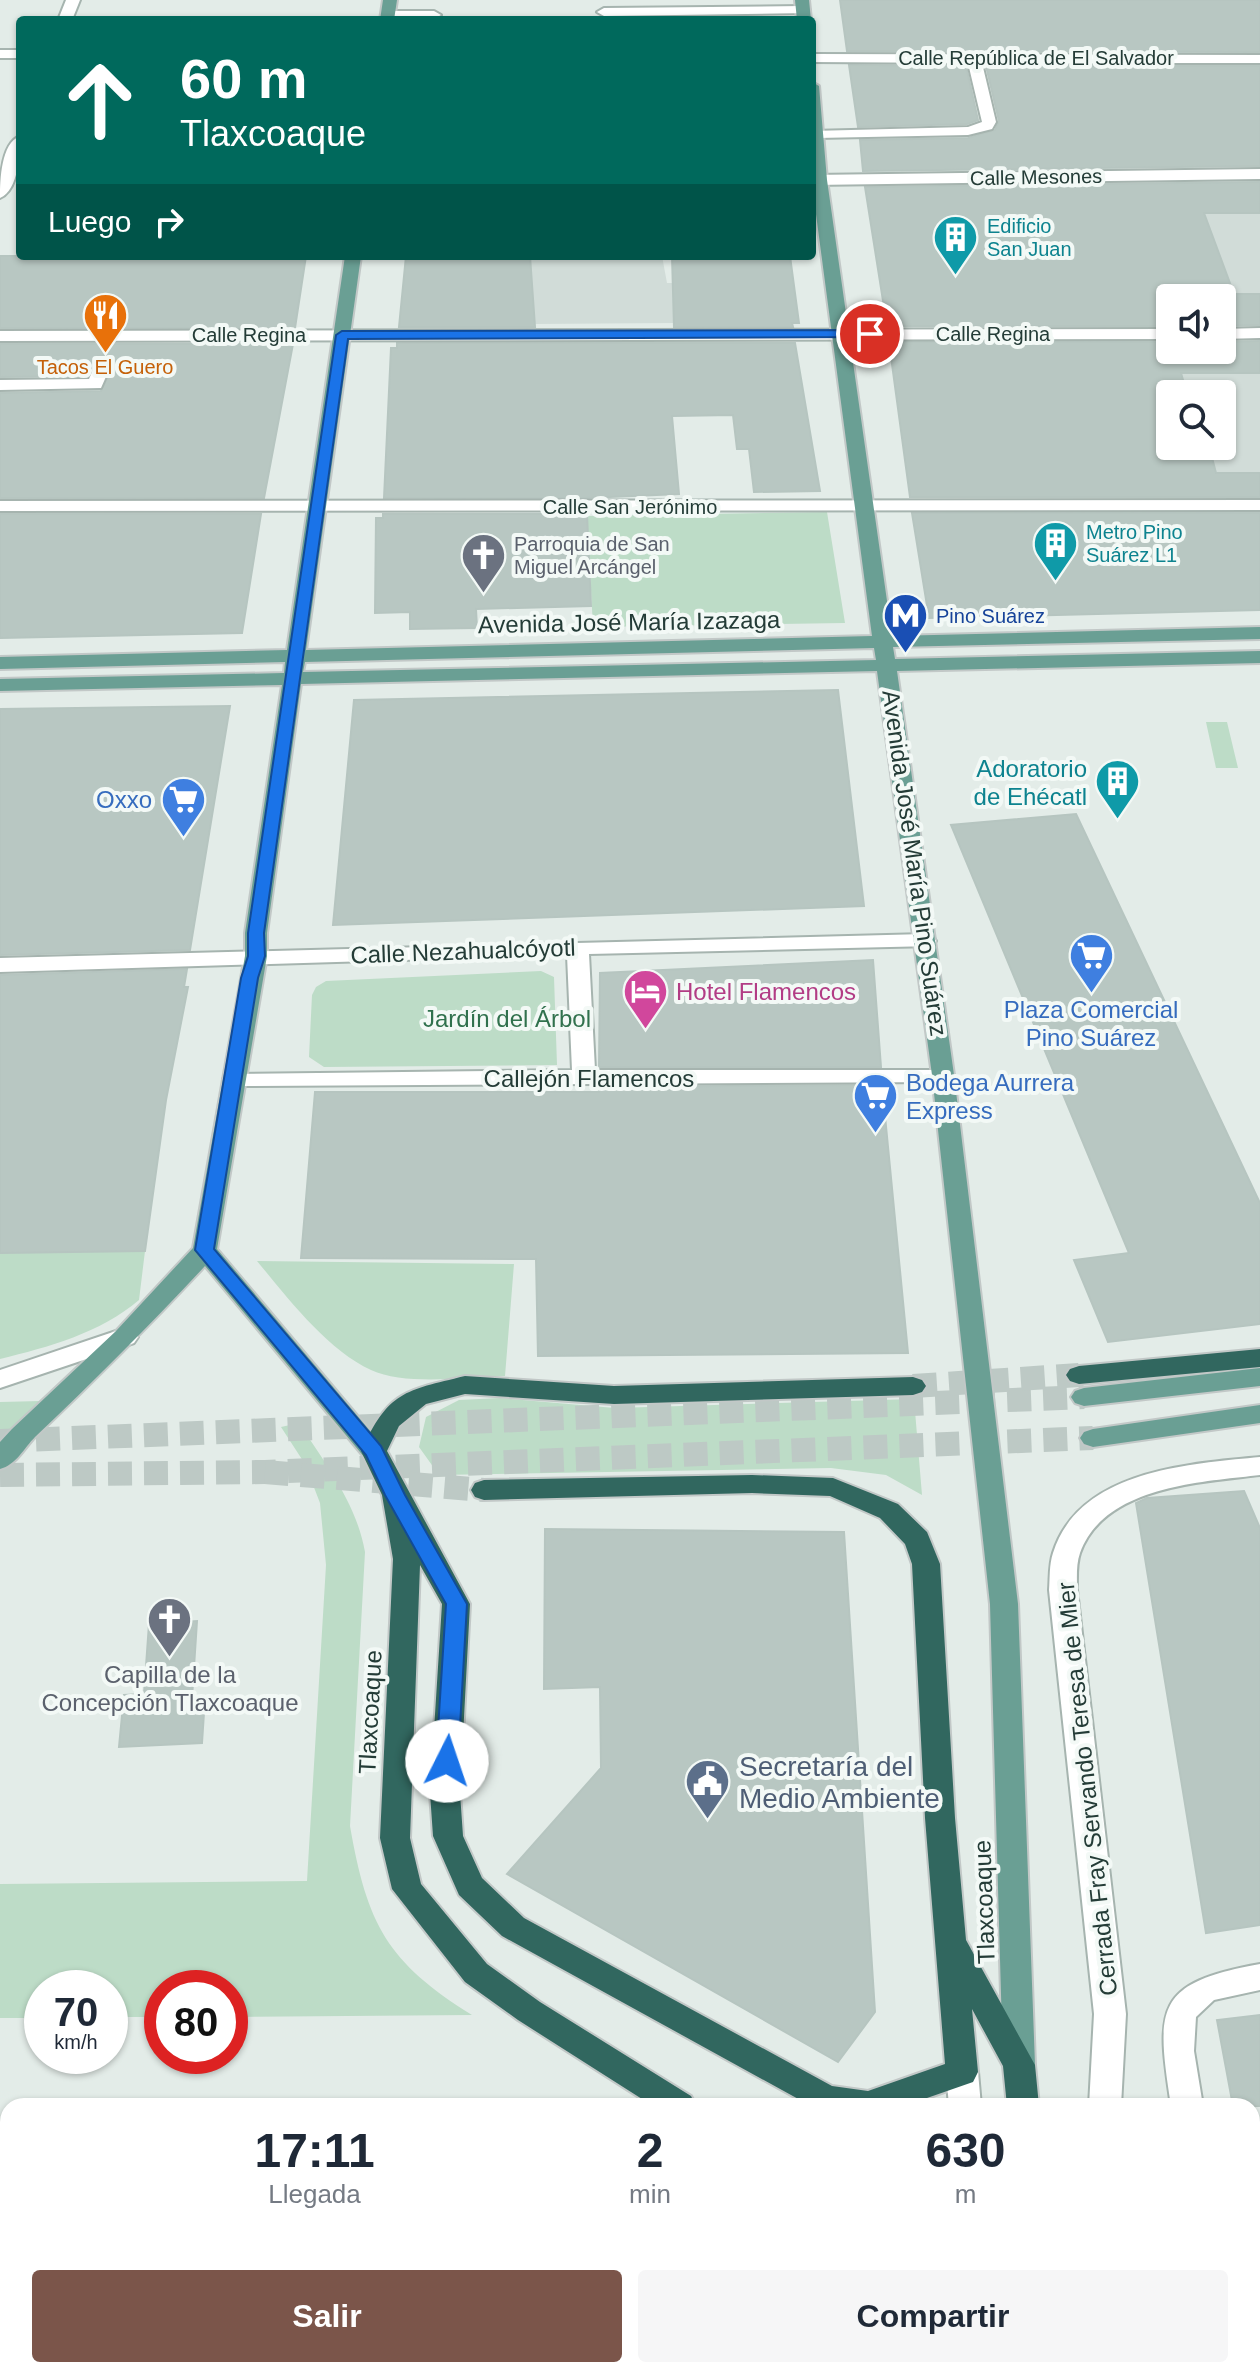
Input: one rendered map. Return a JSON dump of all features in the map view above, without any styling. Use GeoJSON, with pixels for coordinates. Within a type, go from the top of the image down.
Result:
{"type":"FeatureCollection","features":[{"type":"Feature","properties":{"kind":"highway"},"geometry":{"type":"LineString","coordinates":[[1081,1386],[1260,1358]]}},
{"type":"Feature","properties":{"kind":"highway"},"geometry":{"type":"LineString","coordinates":[[374,1451],[388,1421],[417,1397],[465,1385],[614,1395],[913,1386]]}},
{"type":"Feature","properties":{"kind":"highway","name":"Tlaxcoaque"},"geometry":{"type":"LineString","coordinates":[[374,1451],[395,1495],[407,1559],[395,1838],[407,1889],[476,1973],[668,2098]]}},
{"type":"Feature","properties":{"kind":"highway"},"geometry":{"type":"LineString","coordinates":[[484,1490],[752,1484],[833,1487],[889,1511],[917,1539],[926,1564],[940,1818],[962,2072],[888,2098]]}},
{"type":"Feature","properties":{"kind":"highway"},"geometry":{"type":"LineString","coordinates":[[395,1495],[456,1604],[445,1793],[448,1836],[470,1886],[513,1927],[825,2098]]}},
{"type":"Feature","properties":{"kind":"highway"},"geometry":{"type":"LineString","coordinates":[[951,1941],[1019,2065],[1022,2098]]}},
{"type":"Feature","properties":{"kind":"main road","name":"Avenida José María Pino Suárez"},"geometry":{"type":"LineString","coordinates":[[816,124],[816,180],[888,665],[943,1075],[970,1307]]}},
{"type":"Feature","properties":{"kind":"main road"},"geometry":{"type":"LineString","coordinates":[[0,1460],[21,1435],[125,1337],[205,1250],[256,956],[256,933],[352,260]]}},
{"type":"Feature","properties":{"kind":"main road","name":"Avenida José María Izazaga"},"geometry":{"type":"LineString","coordinates":[[0,663],[1260,633]]}},
{"type":"Feature","properties":{"kind":"main road","name":"Avenida José María Izazaga"},"geometry":{"type":"LineString","coordinates":[[0,685],[1260,657]]}},
{"type":"Feature","properties":{"kind":"main road","name":"Tlaxcoaque"},"geometry":{"type":"LineString","coordinates":[[205,1250],[374,1451]]}},
{"type":"Feature","properties":{"kind":"main road","name":"Tlaxcoaque"},"geometry":{"type":"LineString","coordinates":[[970,1307],[1004,1604],[1019,2065]]}},
{"type":"Feature","properties":{"kind":"main road"},"geometry":{"type":"LineString","coordinates":[[1081,1386],[1260,1377]]}},
{"type":"Feature","properties":{"kind":"main road"},"geometry":{"type":"LineString","coordinates":[[1093,1438],[1260,1414]]}},
{"type":"Feature","properties":{"kind":"street"},"geometry":{"type":"LineString","coordinates":[[611,15],[686,8],[803,10]]}},
{"type":"Feature","properties":{"kind":"street"},"geometry":{"type":"LineString","coordinates":[[419,16],[434,15]]}},
{"type":"Feature","properties":{"kind":"street","name":"Calle República de El Salvador"},"geometry":{"type":"LineString","coordinates":[[816,58],[1260,59]]}},
{"type":"Feature","properties":{"kind":"street"},"geometry":{"type":"LineString","coordinates":[[817,134],[968,131],[987,126],[989,122],[974,58]]}},
{"type":"Feature","properties":{"kind":"street"},"geometry":{"type":"LineString","coordinates":[[0,194],[16,151]]}},
{"type":"Feature","properties":{"kind":"street","name":"Calle Mesones"},"geometry":{"type":"LineString","coordinates":[[816,180],[1260,174]]}},
{"type":"Feature","properties":{"kind":"street"},"geometry":{"type":"LineString","coordinates":[[1236,334],[1260,333]]}},
{"type":"Feature","properties":{"kind":"street","name":"Calle Regina"},"geometry":{"type":"LineString","coordinates":[[0,336],[1156,334]]}},
{"type":"Feature","properties":{"kind":"street"},"geometry":{"type":"LineString","coordinates":[[0,385],[95,384],[104,363]]}},
{"type":"Feature","properties":{"kind":"street","name":"Calle San Jerónimo"},"geometry":{"type":"LineString","coordinates":[[0,506],[1260,505]]}},
{"type":"Feature","properties":{"kind":"street","name":"Calle Nezahualcóyotl"},"geometry":{"type":"LineString","coordinates":[[0,965],[925,941]]}},
{"type":"Feature","properties":{"kind":"street"},"geometry":{"type":"LineString","coordinates":[[578,948],[584,1078]]}},
{"type":"Feature","properties":{"kind":"street","name":"Callejón Flamencos"},"geometry":{"type":"LineString","coordinates":[[235,1079],[943,1075]]}},
{"type":"Feature","properties":{"kind":"street"},"geometry":{"type":"LineString","coordinates":[[0,1379],[125,1337]]}},
{"type":"Feature","properties":{"kind":"street","name":"Cerrada Fray Servando Teresa de Mier"},"geometry":{"type":"LineString","coordinates":[[1105,2098],[1110,2014],[1063,1590],[1068,1548],[1100,1506],[1156,1479],[1260,1466]]}},
{"type":"Feature","properties":{"kind":"street"},"geometry":{"type":"LineString","coordinates":[[1186,2098],[1176,2037],[1180,2012],[1197,1992],[1224,1982],[1260,1977]]}},
{"type":"Feature","properties":{"kind":"street"},"geometry":{"type":"LineString","coordinates":[[962,2072],[964,2098]]}},
{"type":"Feature","properties":{"kind":"shaded area"},"geometry":{"type":"Polygon","coordinates":[[[1260,213],[1260,294],[1236,294],[1236,284],[1230,284],[1211,233],[1174,214],[1260,213]]]}},
{"type":"Feature","properties":{"kind":"shaded area"},"geometry":{"type":"Polygon","coordinates":[[[528,260],[663,260],[667,283],[673,283],[674,323],[535,324],[528,260]]]}},
{"type":"Feature","properties":{"kind":"shaded area"},"geometry":{"type":"Polygon","coordinates":[[[1260,343],[1260,491],[1115,492],[1156,386],[1156,460],[1236,460],[1236,380],[1158,380],[1165,364],[1236,364],[1236,347],[1260,343]]]}},
{"type":"Feature","properties":{"kind":"green space"},"geometry":{"type":"Polygon","coordinates":[[[827,512],[845,623],[593,627],[587,516],[827,512]]]}},
{"type":"Feature","properties":{"kind":"green space"},"geometry":{"type":"Polygon","coordinates":[[[1206,722],[1227,722],[1238,768],[1216,768],[1206,722]]]}},
{"type":"Feature","properties":{"kind":"green space","name":"Jardín del Árbol"},"geometry":{"type":"Polygon","coordinates":[[[541,971],[554,977],[557,1065],[324,1067],[309,1057],[312,995],[316,987],[326,981],[541,971]]]}},
{"type":"Feature","properties":{"kind":"green space"},"geometry":{"type":"Polygon","coordinates":[[[145,1251],[139,1300],[124,1312],[73,1337],[0,1359],[0,1253],[145,1251]]]}},
{"type":"Feature","properties":{"kind":"green space"},"geometry":{"type":"Polygon","coordinates":[[[257,1261],[514,1264],[505,1376],[418,1379],[371,1370],[339,1350],[324,1336],[257,1261]]]}},
{"type":"Feature","properties":{"kind":"green space"},"geometry":{"type":"Polygon","coordinates":[[[500,1398],[615,1408],[914,1399],[922,1495],[886,1475],[831,1468],[439,1475],[419,1447],[426,1417],[459,1400],[500,1398]]]}},
{"type":"Feature","properties":{"kind":"green space"},"geometry":{"type":"Polygon","coordinates":[[[41,1401],[0,1441],[0,1402],[41,1401]]]}},
{"type":"Feature","properties":{"kind":"green space"},"geometry":{"type":"Polygon","coordinates":[[[299,1423],[347,1500],[365,1552],[350,1826],[364,1889],[374,1915],[401,1958],[419,1977],[472,2015],[248,2017],[248,1970],[144,1970],[144,2017],[128,2017],[128,1970],[24,1970],[24,2018],[0,2018],[0,1884],[307,1881],[326,1565],[320,1503],[305,1464],[281,1427],[299,1423]]]}},
{"type":"Feature","properties":{"kind":"building"},"geometry":{"type":"Polygon","coordinates":[[[840,0],[1260,0],[1260,52],[847,51],[840,0]]]}},
{"type":"Feature","properties":{"kind":"building"},"geometry":{"type":"Polygon","coordinates":[[[849,65],[966,66],[978,120],[967,124],[858,127],[849,65]]]}},
{"type":"Feature","properties":{"kind":"building"},"geometry":{"type":"Polygon","coordinates":[[[986,66],[1260,66],[1260,166],[863,171],[860,140],[968,138],[995,130],[999,121],[986,66]]]}},
{"type":"Feature","properties":{"kind":"building"},"geometry":{"type":"Polygon","coordinates":[[[1260,182],[1260,213],[1204,213],[1230,284],[1156,284],[1156,326],[887,326],[865,187],[1260,182]]]}},
{"type":"Feature","properties":{"kind":"building"},"geometry":{"type":"Polygon","coordinates":[[[0,256],[16,256],[16,260],[305,260],[295,328],[0,328],[0,256]]]}},
{"type":"Feature","properties":{"kind":"building"},"geometry":{"type":"Polygon","coordinates":[[[406,260],[530,260],[535,327],[399,327],[406,260]]]}},
{"type":"Feature","properties":{"kind":"building"},"geometry":{"type":"Polygon","coordinates":[[[672,260],[791,260],[799,323],[792,323],[793,327],[674,327],[672,260]]]}},
{"type":"Feature","properties":{"kind":"building"},"geometry":{"type":"Polygon","coordinates":[[[1236,294],[1260,294],[1260,325],[1236,326],[1236,294]]]}},
{"type":"Feature","properties":{"kind":"building"},"geometry":{"type":"Polygon","coordinates":[[[1260,341],[1260,373],[1181,373],[1183,380],[1156,380],[1156,460],[1213,460],[1216,473],[1260,473],[1260,497],[910,497],[889,342],[1156,342],[1156,364],[1236,364],[1236,342],[1260,341]]]}},
{"type":"Feature","properties":{"kind":"building"},"geometry":{"type":"Polygon","coordinates":[[[397,343],[795,343],[820,491],[754,492],[749,449],[737,449],[733,415],[672,416],[679,494],[586,498],[384,498],[391,348],[397,348],[397,343]]]}},
{"type":"Feature","properties":{"kind":"building"},"geometry":{"type":"Polygon","coordinates":[[[0,344],[293,344],[264,498],[0,498],[0,393],[101,391],[115,362],[106,355],[98,356],[87,376],[0,377],[0,344]]]}},
{"type":"Feature","properties":{"kind":"building"},"geometry":{"type":"Polygon","coordinates":[[[912,513],[1260,513],[1260,610],[929,618],[912,513]]]}},
{"type":"Feature","properties":{"kind":"building"},"geometry":{"type":"Polygon","coordinates":[[[0,514],[261,514],[242,633],[0,638],[0,514]]]}},
{"type":"Feature","properties":{"kind":"building"},"geometry":{"type":"Polygon","coordinates":[[[383,514],[587,514],[591,606],[476,609],[477,628],[410,629],[410,612],[375,613],[376,518],[383,518],[383,514]]]}},
{"type":"Feature","properties":{"kind":"building"},"geometry":{"type":"Polygon","coordinates":[[[838,690],[864,906],[333,925],[354,700],[838,690]]]}},
{"type":"Feature","properties":{"kind":"building"},"geometry":{"type":"Polygon","coordinates":[[[230,706],[190,950],[0,955],[0,709],[230,706]]]}},
{"type":"Feature","properties":{"kind":"building","name":"Plaza Comercial Pino Suárez"},"geometry":{"type":"Polygon","coordinates":[[[1076,814],[1260,1203],[1260,1324],[1108,1342],[1074,1260],[1129,1253],[951,825],[1076,814]]]}},
{"type":"Feature","properties":{"kind":"building"},"geometry":{"type":"Polygon","coordinates":[[[873,960],[881,1067],[599,1067],[600,973],[873,960]]]}},
{"type":"Feature","properties":{"kind":"building"},"geometry":{"type":"Polygon","coordinates":[[[187,969],[184,987],[188,987],[166,1100],[145,1251],[0,1253],[0,975],[187,969]]]}},
{"type":"Feature","properties":{"kind":"building"},"geometry":{"type":"Polygon","coordinates":[[[882,1085],[908,1353],[538,1356],[536,1259],[301,1258],[315,1092],[599,1092],[599,1087],[882,1085]]]}},
{"type":"Feature","properties":{"kind":"building"},"geometry":{"type":"Polygon","coordinates":[[[1244,1491],[1260,1528],[1260,1925],[1206,1933],[1136,1503],[1147,1498],[1244,1491]]]}},
{"type":"Feature","properties":{"kind":"building","name":"Secretaría del Medio Ambiente"},"geometry":{"type":"Polygon","coordinates":[[[545,1529],[844,1532],[875,2012],[838,2062],[507,1874],[601,1768],[600,1687],[544,1689],[545,1529]]]}},
{"type":"Feature","properties":{"kind":"building","name":"Capilla de la Concepción Tlaxcoaque"},"geometry":{"type":"Polygon","coordinates":[[[197,1621],[192,1698],[205,1697],[202,1743],[119,1747],[124,1695],[144,1694],[149,1624],[197,1621]]]}},
{"type":"Feature","properties":{"kind":"building"},"geometry":{"type":"Polygon","coordinates":[[[1260,2015],[1260,2098],[1232,2098],[1217,2020],[1260,2015]]]}},
{"type":"Feature","properties":{"kind":"tunnel"},"geometry":{"type":"LineString","coordinates":[[913,1386],[1079,1375]]}},
{"type":"Feature","properties":{"kind":"tunnel"},"geometry":{"type":"LineString","coordinates":[[0,1441],[1084,1397]]}},
{"type":"Feature","properties":{"kind":"tunnel"},"geometry":{"type":"LineString","coordinates":[[0,1475],[265,1472],[1093,1438]]}},
{"type":"Feature","properties":{"kind":"tunnel"},"geometry":{"type":"LineString","coordinates":[[265,1472],[484,1490]]}},
{"type":"Feature","properties":{"kind":"place","name":"Edificio San Juan"},"geometry":{"type":"Point","coordinates":[956,276]}},
{"type":"Feature","properties":{"kind":"place","name":"Tacos El Guero"},"geometry":{"type":"Point","coordinates":[105,354]}},
{"type":"Feature","properties":{"kind":"place","name":"Metro Pino Suárez L1"},"geometry":{"type":"Point","coordinates":[1055,582]}},
{"type":"Feature","properties":{"kind":"place","name":"Parroquia de San Miguel Arcángel"},"geometry":{"type":"Point","coordinates":[483,594]}},
{"type":"Feature","properties":{"kind":"place","name":"Pino Suárez"},"geometry":{"type":"Point","coordinates":[905,655]}},
{"type":"Feature","properties":{"kind":"place","name":"Adoratorio de Ehécatl"},"geometry":{"type":"Point","coordinates":[1118,821]}},
{"type":"Feature","properties":{"kind":"place","name":"Oxxo"},"geometry":{"type":"Point","coordinates":[183,838]}},
{"type":"Feature","properties":{"kind":"place","name":"Plaza Comercial Pino Suárez"},"geometry":{"type":"Point","coordinates":[1091,994]}},
{"type":"Feature","properties":{"kind":"place","name":"Hotel Flamencos"},"geometry":{"type":"Point","coordinates":[645,1030]}},
{"type":"Feature","properties":{"kind":"place","name":"Bodega Aurrera Express"},"geometry":{"type":"Point","coordinates":[875,1135]}},
{"type":"Feature","properties":{"kind":"place","name":"Capilla de la Concepción Tlaxcoaque"},"geometry":{"type":"Point","coordinates":[170,1659]}},
{"type":"Feature","properties":{"kind":"place","name":"Secretaría del Medio Ambiente"},"geometry":{"type":"Point","coordinates":[708,1821]}},
{"type":"Feature","properties":{"kind":"route"},"geometry":{"type":"LineString","coordinates":[[447,1761],[456,1604],[374,1451],[205,1250],[256,956],[256,933],[342,335],[870,334]]}}]}
